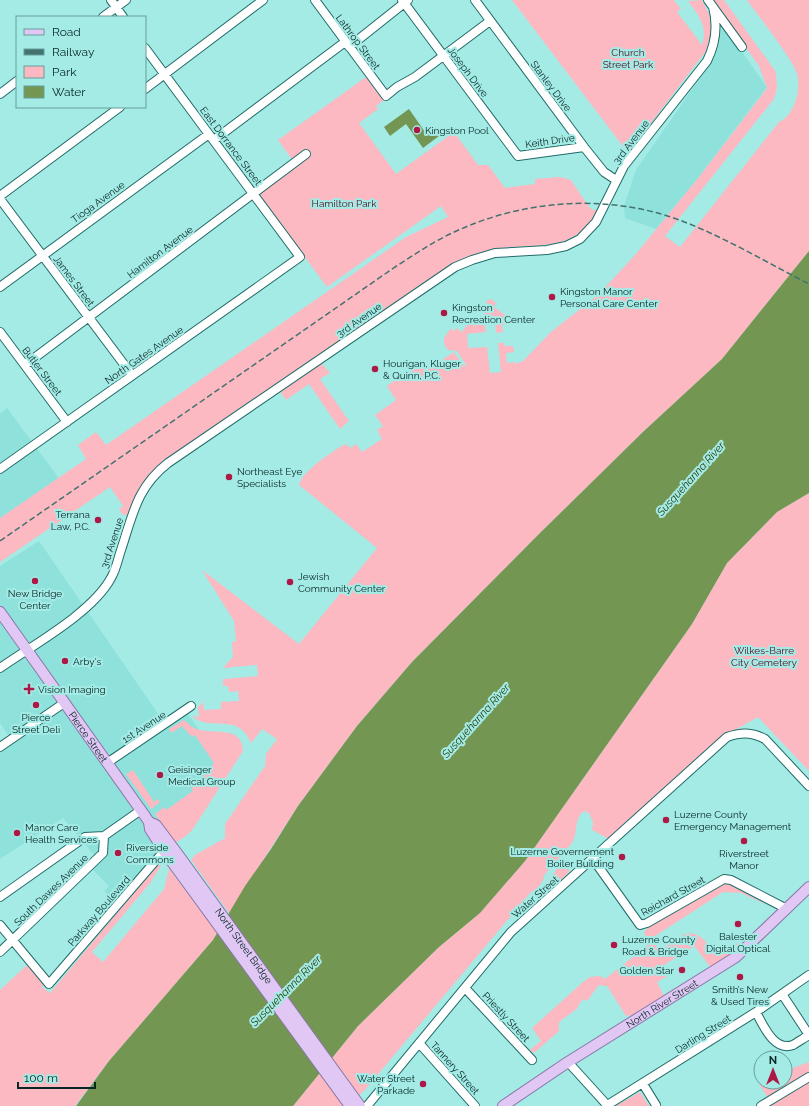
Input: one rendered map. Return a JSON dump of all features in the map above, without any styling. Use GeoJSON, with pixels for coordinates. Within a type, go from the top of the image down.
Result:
{"type":"FeatureCollection","features":[{"type":"Feature","properties":{"kind":"main road","name":"Pierce Street"},"geometry":{"type":"LineString","coordinates":[[0,612],[149,822],[156,826],[170,854]]}},
{"type":"Feature","properties":{"kind":"main road","name":"North Street Bridge"},"geometry":{"type":"LineString","coordinates":[[170,854],[335,1079]]}},
{"type":"Feature","properties":{"kind":"main road","name":"North River Street"},"geometry":{"type":"LineString","coordinates":[[503,1106],[568,1062],[719,970],[736,957],[809,887]]}},
{"type":"Feature","properties":{"kind":"main road"},"geometry":{"type":"LineString","coordinates":[[335,1079],[350,1106]]}},
{"type":"Feature","properties":{"kind":"main road"},"geometry":{"type":"LineString","coordinates":[[335,1079],[360,1106]]}},
{"type":"Feature","properties":{"kind":"street"},"geometry":{"type":"LineString","coordinates":[[110,0],[122,16]]}},
{"type":"Feature","properties":{"kind":"street"},"geometry":{"type":"LineString","coordinates":[[104,16],[126,0]]}},
{"type":"Feature","properties":{"kind":"street"},"geometry":{"type":"LineString","coordinates":[[146,88],[263,0]]}},
{"type":"Feature","properties":{"kind":"street","name":"Lathrop Street"},"geometry":{"type":"LineString","coordinates":[[315,0],[386,96],[443,56]]}},
{"type":"Feature","properties":{"kind":"street","name":"Stanley Drive"},"geometry":{"type":"LineString","coordinates":[[475,0],[584,147],[604,172],[616,180]]}},
{"type":"Feature","properties":{"kind":"street","name":"Tioga Avenue"},"geometry":{"type":"LineString","coordinates":[[0,286],[212,137],[347,45],[405,1]]}},
{"type":"Feature","properties":{"kind":"street","name":"Joseph Drive"},"geometry":{"type":"LineString","coordinates":[[405,1],[443,56],[518,156]]}},
{"type":"Feature","properties":{"kind":"street"},"geometry":{"type":"LineString","coordinates":[[710,3],[742,47]]}},
{"type":"Feature","properties":{"kind":"street","name":"3rd Avenue"},"geometry":{"type":"LineString","coordinates":[[0,668],[85,609],[101,592],[114,573],[133,511],[141,492],[152,476],[168,462],[455,267],[495,253],[547,250],[566,246],[580,239],[596,222],[616,180],[634,153],[706,61],[712,48],[716,22],[710,3]]}},
{"type":"Feature","properties":{"kind":"street"},"geometry":{"type":"LineString","coordinates":[[443,56],[490,21]]}},
{"type":"Feature","properties":{"kind":"street","name":"East Dorrance Street"},"geometry":{"type":"LineString","coordinates":[[146,49],[300,257]]}},
{"type":"Feature","properties":{"kind":"street"},"geometry":{"type":"LineString","coordinates":[[0,94],[16,82]]}},
{"type":"Feature","properties":{"kind":"street"},"geometry":{"type":"LineString","coordinates":[[0,196],[119,108]]}},
{"type":"Feature","properties":{"kind":"street","name":"Keith Drive"},"geometry":{"type":"LineString","coordinates":[[518,156],[584,147]]}},
{"type":"Feature","properties":{"kind":"street","name":"Hamilton Avenue"},"geometry":{"type":"LineString","coordinates":[[25,365],[306,154]]}},
{"type":"Feature","properties":{"kind":"street","name":"James Street"},"geometry":{"type":"LineString","coordinates":[[0,199],[132,375]]}},
{"type":"Feature","properties":{"kind":"street","name":"North Gates Avenue"},"geometry":{"type":"LineString","coordinates":[[1,467],[300,257]]}},
{"type":"Feature","properties":{"kind":"street","name":"Butler Street"},"geometry":{"type":"LineString","coordinates":[[0,332],[67,422]]}},
{"type":"Feature","properties":{"kind":"street"},"geometry":{"type":"LineString","coordinates":[[0,747],[64,702]]}},
{"type":"Feature","properties":{"kind":"street","name":"1st Avenue"},"geometry":{"type":"LineString","coordinates":[[107,763],[191,706]]}},
{"type":"Feature","properties":{"kind":"street","name":"Water Street"},"geometry":{"type":"LineString","coordinates":[[367,1106],[511,932],[721,742],[727,738],[742,733],[757,735],[765,739],[809,786]]}},
{"type":"Feature","properties":{"kind":"street"},"geometry":{"type":"LineString","coordinates":[[0,896],[86,837],[104,836],[141,810]]}},
{"type":"Feature","properties":{"kind":"street","name":"South Dawes Avenue"},"geometry":{"type":"LineString","coordinates":[[0,952],[103,853],[104,836]]}},
{"type":"Feature","properties":{"kind":"street","name":"Parkway Boulevard"},"geometry":{"type":"LineString","coordinates":[[12,941],[49,984],[170,854]]}},
{"type":"Feature","properties":{"kind":"street","name":"Reichard Street"},"geometry":{"type":"LineString","coordinates":[[593,859],[640,925],[647,923],[724,879],[731,880],[786,909]]}},
{"type":"Feature","properties":{"kind":"street"},"geometry":{"type":"LineString","coordinates":[[0,925],[12,941]]}},
{"type":"Feature","properties":{"kind":"street","name":"Darling Street"},"geometry":{"type":"LineString","coordinates":[[606,1106],[756,1012],[809,975]]}},
{"type":"Feature","properties":{"kind":"street","name":"Priestly Street"},"geometry":{"type":"LineString","coordinates":[[465,988],[532,1060]]}},
{"type":"Feature","properties":{"kind":"street"},"geometry":{"type":"LineString","coordinates":[[756,1012],[773,1040],[780,1045],[792,1045],[809,1034],[782,994]]}},
{"type":"Feature","properties":{"kind":"street","name":"Tannery Street"},"geometry":{"type":"LineString","coordinates":[[419,1043],[475,1106]]}},
{"type":"Feature","properties":{"kind":"street"},"geometry":{"type":"LineString","coordinates":[[568,1062],[606,1106]]}},
{"type":"Feature","properties":{"kind":"street"},"geometry":{"type":"LineString","coordinates":[[761,1106],[809,1077]]}},
{"type":"Feature","properties":{"kind":"street"},"geometry":{"type":"LineString","coordinates":[[643,1084],[656,1105]]}},
{"type":"Feature","properties":{"kind":"shaded area"},"geometry":{"type":"Polygon","coordinates":[[[722,24],[767,87],[699,177],[656,229],[625,218],[624,206],[636,170],[713,59],[719,42],[722,24]]]}},
{"type":"Feature","properties":{"kind":"shaded area"},"geometry":{"type":"Polygon","coordinates":[[[7,408],[61,481],[0,521],[0,414],[7,408]]]}},
{"type":"Feature","properties":{"kind":"shaded area"},"geometry":{"type":"Polygon","coordinates":[[[39,541],[165,723],[185,710],[219,757],[177,814],[161,826],[161,850],[115,902],[104,891],[109,886],[92,869],[98,860],[63,818],[0,859],[0,749],[12,741],[0,723],[0,566],[39,541]]]}},
{"type":"Feature","properties":{"kind":"green space","name":"Church Street Park"},"geometry":{"type":"Polygon","coordinates":[[[512,0],[674,0],[681,9],[677,12],[702,45],[704,38],[703,27],[699,17],[688,1],[702,0],[709,14],[712,30],[706,51],[628,153],[512,0]]]}},
{"type":"Feature","properties":{"kind":"green space"},"geometry":{"type":"Polygon","coordinates":[[[712,0],[724,0],[776,72],[777,88],[774,99],[665,236],[680,247],[779,122],[785,119],[789,114],[796,101],[798,87],[797,74],[789,59],[747,0],[809,0],[809,251],[722,359],[644,431],[412,662],[357,726],[298,806],[229,913],[191,860],[195,855],[225,838],[225,824],[265,766],[266,754],[277,739],[262,729],[251,743],[246,733],[239,728],[232,725],[199,721],[192,716],[199,717],[198,707],[202,703],[202,698],[204,710],[221,709],[221,702],[239,701],[238,691],[229,692],[228,686],[223,686],[223,679],[258,676],[257,665],[223,668],[233,657],[232,642],[236,641],[234,621],[202,570],[299,644],[377,548],[299,485],[301,480],[311,468],[345,444],[351,448],[356,444],[362,452],[382,439],[377,430],[383,426],[375,415],[396,400],[387,386],[423,364],[427,370],[454,352],[464,367],[466,365],[457,351],[448,350],[444,344],[444,338],[450,329],[454,331],[456,328],[462,332],[469,322],[476,326],[490,305],[485,302],[491,299],[496,303],[494,307],[505,315],[506,324],[502,325],[503,332],[496,333],[495,319],[484,320],[486,332],[467,334],[468,348],[487,347],[490,373],[501,372],[498,343],[504,343],[505,346],[513,346],[514,352],[506,353],[507,363],[515,362],[515,364],[523,361],[551,332],[598,295],[635,255],[699,177],[767,88],[759,66],[712,0]]]}},
{"type":"Feature","properties":{"kind":"green space","name":"Hamilton Park"},"geometry":{"type":"Polygon","coordinates":[[[366,77],[384,100],[376,106],[378,109],[359,123],[396,174],[454,132],[478,165],[488,165],[505,188],[535,184],[535,179],[560,177],[571,180],[589,207],[593,210],[598,210],[588,224],[567,240],[544,245],[488,250],[449,266],[163,461],[140,487],[127,515],[123,515],[119,509],[123,506],[110,487],[0,562],[0,518],[86,459],[78,445],[96,432],[106,445],[406,237],[448,217],[441,206],[327,287],[258,194],[297,166],[278,140],[366,77]]]}},
{"type":"Feature","properties":{"kind":"green space"},"geometry":{"type":"Polygon","coordinates":[[[321,363],[330,373],[320,379],[349,421],[340,429],[309,384],[286,400],[281,393],[281,391],[321,363]]]}},
{"type":"Feature","properties":{"kind":"green space","name":"Wilkes-Barre City Cemetery"},"geometry":{"type":"Polygon","coordinates":[[[809,493],[809,771],[758,717],[728,734],[611,838],[607,838],[592,830],[593,822],[589,813],[585,811],[579,816],[573,841],[543,877],[544,879],[537,889],[541,892],[560,864],[570,871],[543,898],[534,891],[531,892],[364,1091],[346,1106],[293,1106],[358,1026],[439,947],[480,913],[525,861],[692,624],[727,563],[777,512],[809,493]]]}},
{"type":"Feature","properties":{"kind":"green space"},"geometry":{"type":"Polygon","coordinates":[[[184,720],[191,726],[198,729],[233,734],[242,743],[243,751],[193,829],[186,836],[175,843],[155,814],[164,807],[166,810],[193,791],[191,788],[201,779],[214,763],[195,735],[192,737],[182,726],[171,733],[169,729],[184,720]]]}},
{"type":"Feature","properties":{"kind":"green space"},"geometry":{"type":"Polygon","coordinates":[[[133,770],[154,802],[158,799],[160,802],[151,809],[126,774],[133,770]]]}},
{"type":"Feature","properties":{"kind":"green space"},"geometry":{"type":"Polygon","coordinates":[[[163,860],[217,933],[213,940],[109,1061],[75,1106],[0,1106],[0,990],[27,965],[44,984],[42,987],[50,993],[142,883],[151,869],[163,860]],[[165,863],[162,864],[151,882],[92,952],[103,962],[164,889],[169,869],[165,863]]]}},
{"type":"Feature","properties":{"kind":"green space"},"geometry":{"type":"Polygon","coordinates":[[[725,882],[769,906],[741,893],[723,892],[652,938],[659,951],[685,934],[690,933],[703,939],[717,954],[729,945],[732,948],[737,943],[741,948],[712,969],[694,946],[664,965],[669,975],[657,982],[664,996],[633,1015],[626,1016],[607,986],[599,985],[587,1001],[583,999],[578,1008],[559,1022],[559,1031],[534,1053],[530,1050],[541,1041],[532,1028],[583,982],[590,977],[600,976],[605,979],[648,945],[644,932],[651,924],[725,882]]]}},
{"type":"Feature","properties":{"kind":"green space"},"geometry":{"type":"Polygon","coordinates":[[[809,1062],[809,1106],[766,1106],[771,1102],[763,1090],[793,1090],[793,1068],[809,1062]]]}},
{"type":"Feature","properties":{"kind":"green space"},"geometry":{"type":"Polygon","coordinates":[[[640,1092],[649,1106],[616,1106],[640,1092]]]}},
{"type":"Feature","properties":{"kind":"water","name":"Kingston Pool"},"geometry":{"type":"Polygon","coordinates":[[[409,109],[425,132],[432,127],[439,136],[423,148],[406,124],[390,136],[384,127],[409,109]]]}},
{"type":"Feature","properties":{"kind":"water","name":"Susquehanna River"},"geometry":{"type":"Polygon","coordinates":[[[809,251],[809,493],[777,512],[727,563],[692,624],[525,861],[480,913],[439,947],[358,1026],[293,1106],[76,1106],[109,1061],[213,940],[245,886],[271,849],[298,806],[357,726],[412,662],[539,534],[644,431],[722,359],[809,251]]]}},
{"type":"Feature","properties":{"kind":"railway"},"geometry":{"type":"LineString","coordinates":[[0,541],[395,267],[427,246],[444,237],[487,219],[514,211],[542,206],[571,204],[599,204],[655,212],[698,227],[730,242],[809,284]]}},
{"type":"Feature","properties":{"kind":"place","name":"Kingston Pool"},"geometry":{"type":"Point","coordinates":[417,130]}},
{"type":"Feature","properties":{"kind":"place","name":"Kingston Manor Personal Care Center"},"geometry":{"type":"Point","coordinates":[552,297]}},
{"type":"Feature","properties":{"kind":"place","name":"Kingston Recreation Center"},"geometry":{"type":"Point","coordinates":[444,313]}},
{"type":"Feature","properties":{"kind":"place","name":"Hourigan, Kluger & Quinn, P.C."},"geometry":{"type":"Point","coordinates":[375,369]}},
{"type":"Feature","properties":{"kind":"place","name":"Northeast Eye Specialists"},"geometry":{"type":"Point","coordinates":[229,477]}},
{"type":"Feature","properties":{"kind":"place","name":"Terrana Law, P.C."},"geometry":{"type":"Point","coordinates":[98,520]}},
{"type":"Feature","properties":{"kind":"place","name":"New Bridge Center"},"geometry":{"type":"Point","coordinates":[35,581]}},
{"type":"Feature","properties":{"kind":"place","name":"Jewish Community Center"},"geometry":{"type":"Point","coordinates":[290,582]}},
{"type":"Feature","properties":{"kind":"place","name":"Arby's"},"geometry":{"type":"Point","coordinates":[65,661]}},
{"type":"Feature","properties":{"kind":"place","name":"Vision Imaging"},"geometry":{"type":"Point","coordinates":[29,689]}},
{"type":"Feature","properties":{"kind":"place","name":"Pierce Street Deli"},"geometry":{"type":"Point","coordinates":[36,705]}},
{"type":"Feature","properties":{"kind":"place","name":"Geisinger Medical Group"},"geometry":{"type":"Point","coordinates":[160,775]}},
{"type":"Feature","properties":{"kind":"place","name":"Luzerne County Emergency Management"},"geometry":{"type":"Point","coordinates":[666,820]}},
{"type":"Feature","properties":{"kind":"place","name":"Manor Care Health Services"},"geometry":{"type":"Point","coordinates":[17,833]}},
{"type":"Feature","properties":{"kind":"place","name":"Riverstreet Manor"},"geometry":{"type":"Point","coordinates":[744,841]}},
{"type":"Feature","properties":{"kind":"place","name":"Riverside Commons"},"geometry":{"type":"Point","coordinates":[118,853]}},
{"type":"Feature","properties":{"kind":"place","name":"Luzerne Governement Boiler Building"},"geometry":{"type":"Point","coordinates":[622,857]}},
{"type":"Feature","properties":{"kind":"place","name":"Balester Digital Optical"},"geometry":{"type":"Point","coordinates":[738,924]}},
{"type":"Feature","properties":{"kind":"place","name":"Luzerne County Road & Bridge"},"geometry":{"type":"Point","coordinates":[614,945]}},
{"type":"Feature","properties":{"kind":"place","name":"Golden Star"},"geometry":{"type":"Point","coordinates":[682,970]}},
{"type":"Feature","properties":{"kind":"place","name":"Smith’s New & Used Tires"},"geometry":{"type":"Point","coordinates":[740,977]}},
{"type":"Feature","properties":{"kind":"place","name":"Water Street Parkade"},"geometry":{"type":"Point","coordinates":[423,1084]}}]}
